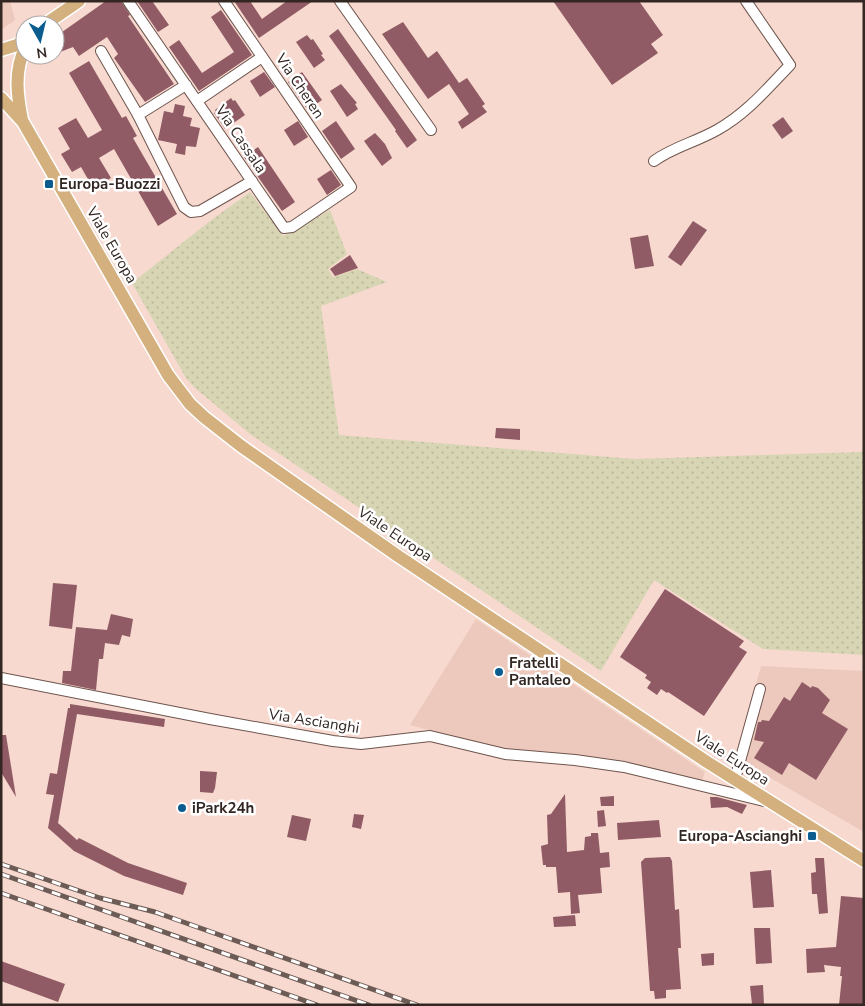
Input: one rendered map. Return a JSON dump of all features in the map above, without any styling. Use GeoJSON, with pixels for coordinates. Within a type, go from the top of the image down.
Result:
{"type":"FeatureCollection","features":[{"type":"Feature","properties":{"kind":"main road"},"geometry":{"type":"LineString","coordinates":[[58,15],[78,1]]}},
{"type":"Feature","properties":{"kind":"main road"},"geometry":{"type":"LineString","coordinates":[[1,51],[15,46]]}},
{"type":"Feature","properties":{"kind":"main road"},"geometry":{"type":"LineString","coordinates":[[1,51],[13,58],[18,73]]}},
{"type":"Feature","properties":{"kind":"main road"},"geometry":{"type":"LineString","coordinates":[[20,65],[17,96],[23,122]]}},
{"type":"Feature","properties":{"kind":"main road"},"geometry":{"type":"LineString","coordinates":[[1,90],[10,86],[18,73]]}},
{"type":"Feature","properties":{"kind":"main road"},"geometry":{"type":"LineString","coordinates":[[1,98],[23,122]]}},
{"type":"Feature","properties":{"kind":"main road","name":"Viale Europa"},"geometry":{"type":"LineString","coordinates":[[23,122],[168,375],[190,404],[204,417],[241,446],[398,556],[770,802],[864,861]]}},
{"type":"Feature","properties":{"kind":"street","name":"Via Cassala"},"geometry":{"type":"LineString","coordinates":[[128,1],[284,228],[292,228],[351,187]]}},
{"type":"Feature","properties":{"kind":"street","name":"Via Cheren"},"geometry":{"type":"LineString","coordinates":[[224,1],[351,187]]}},
{"type":"Feature","properties":{"kind":"street"},"geometry":{"type":"LineString","coordinates":[[340,1],[431,130]]}},
{"type":"Feature","properties":{"kind":"street"},"geometry":{"type":"LineString","coordinates":[[654,161],[668,150],[691,143],[718,130],[743,113],[790,65],[746,1]]}},
{"type":"Feature","properties":{"kind":"street"},"geometry":{"type":"LineString","coordinates":[[101,51],[138,115],[184,207],[190,212],[200,211],[252,181]]}},
{"type":"Feature","properties":{"kind":"street"},"geometry":{"type":"LineString","coordinates":[[197,101],[262,57]]}},
{"type":"Feature","properties":{"kind":"street"},"geometry":{"type":"LineString","coordinates":[[138,115],[186,85]]}},
{"type":"Feature","properties":{"kind":"street","name":"Via Ascianghi"},"geometry":{"type":"LineString","coordinates":[[1,678],[333,741],[361,744],[430,736],[505,754],[575,760],[624,767],[770,802]]}},
{"type":"Feature","properties":{"kind":"street"},"geometry":{"type":"LineString","coordinates":[[735,779],[760,688]]}},
{"type":"Feature","properties":{"kind":"shaded area"},"geometry":{"type":"Polygon","coordinates":[[[1,1],[10,1],[15,20],[1,30],[1,1]]]}},
{"type":"Feature","properties":{"kind":"shaded area"},"geometry":{"type":"Polygon","coordinates":[[[250,192],[283,236],[330,210],[347,254],[328,269],[333,277],[357,269],[387,282],[321,306],[339,435],[634,459],[864,452],[864,655],[763,649],[654,580],[601,671],[250,434],[195,388],[186,378],[132,283],[250,192]]]}},
{"type":"Feature","properties":{"kind":"shaded area","name":"Fratelli Pantaleo"},"geometry":{"type":"Polygon","coordinates":[[[476,619],[705,772],[702,781],[504,750],[410,725],[476,619]]]}},
{"type":"Feature","properties":{"kind":"shaded area"},"geometry":{"type":"Polygon","coordinates":[[[761,666],[864,671],[864,832],[736,758],[761,666]]]}},
{"type":"Feature","properties":{"kind":"building"},"geometry":{"type":"Polygon","coordinates":[[[106,1],[121,1],[130,15],[128,16],[174,84],[145,102],[114,58],[118,54],[107,37],[79,56],[73,47],[65,50],[65,30],[106,1]]]}},
{"type":"Feature","properties":{"kind":"building"},"geometry":{"type":"Polygon","coordinates":[[[137,1],[152,1],[169,25],[158,32],[137,1]]]}},
{"type":"Feature","properties":{"kind":"building"},"geometry":{"type":"Polygon","coordinates":[[[234,1],[250,1],[262,19],[287,1],[313,1],[259,38],[234,1]]]}},
{"type":"Feature","properties":{"kind":"building"},"geometry":{"type":"Polygon","coordinates":[[[553,1],[639,1],[663,35],[651,44],[658,53],[612,85],[553,1]]]}},
{"type":"Feature","properties":{"kind":"building"},"geometry":{"type":"Polygon","coordinates":[[[221,10],[252,55],[199,91],[169,47],[179,40],[202,73],[234,52],[211,17],[221,10]]]}},
{"type":"Feature","properties":{"kind":"building"},"geometry":{"type":"Polygon","coordinates":[[[403,22],[428,58],[437,51],[459,83],[467,78],[485,104],[482,106],[487,112],[462,129],[458,122],[469,114],[449,84],[428,99],[382,34],[403,22]]]}},
{"type":"Feature","properties":{"kind":"building"},"geometry":{"type":"Polygon","coordinates":[[[338,29],[417,140],[407,148],[329,36],[338,29]]]}},
{"type":"Feature","properties":{"kind":"building"},"geometry":{"type":"Polygon","coordinates":[[[307,35],[311,40],[313,39],[325,60],[314,68],[296,42],[307,35]]]}},
{"type":"Feature","properties":{"kind":"building"},"geometry":{"type":"Polygon","coordinates":[[[89,61],[122,118],[126,116],[137,136],[133,138],[177,214],[158,226],[114,149],[99,158],[111,178],[93,188],[81,167],[72,172],[61,154],[70,149],[58,128],[76,118],[88,138],[102,130],[69,73],[89,61]]]}},
{"type":"Feature","properties":{"kind":"building"},"geometry":{"type":"Polygon","coordinates":[[[264,72],[275,87],[260,97],[250,81],[264,72]]]}},
{"type":"Feature","properties":{"kind":"building"},"geometry":{"type":"Polygon","coordinates":[[[302,72],[322,100],[308,110],[288,82],[302,72]]]}},
{"type":"Feature","properties":{"kind":"building"},"geometry":{"type":"Polygon","coordinates":[[[341,84],[357,103],[355,104],[358,109],[347,117],[330,91],[341,84]]]}},
{"type":"Feature","properties":{"kind":"building"},"geometry":{"type":"Polygon","coordinates":[[[231,98],[233,101],[235,100],[245,115],[225,129],[214,113],[216,112],[215,110],[231,98]]]}},
{"type":"Feature","properties":{"kind":"building"},"geometry":{"type":"Polygon","coordinates":[[[175,104],[185,106],[183,116],[192,118],[190,126],[200,128],[196,147],[186,146],[185,155],[175,153],[177,144],[158,140],[164,111],[173,113],[175,104]]]}},
{"type":"Feature","properties":{"kind":"building"},"geometry":{"type":"Polygon","coordinates":[[[783,117],[793,131],[782,139],[772,125],[783,117]]]}},
{"type":"Feature","properties":{"kind":"building"},"geometry":{"type":"Polygon","coordinates":[[[298,121],[308,137],[294,146],[284,130],[298,121]]]}},
{"type":"Feature","properties":{"kind":"building"},"geometry":{"type":"Polygon","coordinates":[[[336,121],[355,149],[341,159],[322,131],[336,121]]]}},
{"type":"Feature","properties":{"kind":"building"},"geometry":{"type":"Polygon","coordinates":[[[375,133],[385,144],[392,158],[382,166],[364,141],[375,133]]]}},
{"type":"Feature","properties":{"kind":"building"},"geometry":{"type":"Polygon","coordinates":[[[258,147],[295,202],[282,211],[244,157],[258,147]]]}},
{"type":"Feature","properties":{"kind":"building"},"geometry":{"type":"Polygon","coordinates":[[[331,170],[341,185],[327,195],[317,179],[331,170]]]}},
{"type":"Feature","properties":{"kind":"building"},"geometry":{"type":"Polygon","coordinates":[[[693,221],[707,230],[681,266],[668,257],[693,221]]]}},
{"type":"Feature","properties":{"kind":"building"},"geometry":{"type":"Polygon","coordinates":[[[648,235],[654,266],[635,269],[630,238],[648,235]]]}},
{"type":"Feature","properties":{"kind":"building"},"geometry":{"type":"Polygon","coordinates":[[[350,255],[358,268],[335,276],[330,269],[350,255]]]}},
{"type":"Feature","properties":{"kind":"building"},"geometry":{"type":"Polygon","coordinates":[[[496,428],[520,429],[520,440],[495,438],[496,428]]]}},
{"type":"Feature","properties":{"kind":"building"},"geometry":{"type":"Polygon","coordinates":[[[53,583],[77,585],[72,629],[49,626],[53,583]]]}},
{"type":"Feature","properties":{"kind":"building"},"geometry":{"type":"Polygon","coordinates":[[[665,589],[744,641],[739,647],[747,652],[704,716],[668,692],[661,689],[657,695],[647,688],[651,682],[645,678],[647,675],[620,657],[665,589]]]}},
{"type":"Feature","properties":{"kind":"building"},"geometry":{"type":"Polygon","coordinates":[[[111,614],[133,619],[130,637],[122,635],[119,645],[105,643],[103,659],[99,659],[96,690],[62,683],[63,671],[71,671],[76,627],[107,630],[111,614]]]}},
{"type":"Feature","properties":{"kind":"building"},"geometry":{"type":"Polygon","coordinates":[[[802,682],[811,688],[812,686],[818,688],[830,700],[822,713],[848,729],[816,780],[789,763],[782,775],[754,758],[764,742],[754,740],[758,722],[762,720],[769,721],[784,697],[790,701],[802,682]]]}},
{"type":"Feature","properties":{"kind":"building"},"geometry":{"type":"Polygon","coordinates":[[[70,704],[165,719],[164,727],[77,714],[58,823],[77,840],[79,838],[128,863],[187,883],[183,895],[124,876],[74,851],[48,828],[54,795],[46,794],[50,773],[57,774],[70,704]]]}},
{"type":"Feature","properties":{"kind":"building"},"geometry":{"type":"Polygon","coordinates":[[[1,735],[6,735],[16,797],[1,772],[1,735]]]}},
{"type":"Feature","properties":{"kind":"building"},"geometry":{"type":"Polygon","coordinates":[[[200,771],[217,772],[213,793],[200,792],[200,771]]]}},
{"type":"Feature","properties":{"kind":"building"},"geometry":{"type":"Polygon","coordinates":[[[565,794],[567,852],[584,850],[585,837],[591,836],[591,833],[598,833],[600,853],[609,852],[610,867],[600,868],[602,893],[578,895],[580,913],[571,914],[570,892],[558,893],[556,867],[546,867],[546,865],[543,865],[541,846],[548,844],[547,815],[551,814],[565,794]]]}},
{"type":"Feature","properties":{"kind":"building"},"geometry":{"type":"Polygon","coordinates":[[[614,796],[614,806],[601,806],[600,797],[614,796]]]}},
{"type":"Feature","properties":{"kind":"building"},"geometry":{"type":"Polygon","coordinates":[[[710,797],[747,805],[742,814],[727,807],[711,808],[710,797]]]}},
{"type":"Feature","properties":{"kind":"building"},"geometry":{"type":"Polygon","coordinates":[[[604,810],[606,826],[598,827],[597,811],[604,810]]]}},
{"type":"Feature","properties":{"kind":"building"},"geometry":{"type":"Polygon","coordinates":[[[354,814],[364,815],[361,829],[352,827],[354,814]]]}},
{"type":"Feature","properties":{"kind":"building"},"geometry":{"type":"Polygon","coordinates":[[[292,815],[311,819],[306,841],[287,837],[292,815]]]}},
{"type":"Feature","properties":{"kind":"building"},"geometry":{"type":"Polygon","coordinates":[[[659,820],[661,837],[618,840],[617,823],[659,820]]]}},
{"type":"Feature","properties":{"kind":"building"},"geometry":{"type":"Polygon","coordinates":[[[670,857],[672,861],[675,910],[679,909],[681,948],[678,948],[681,989],[666,990],[666,998],[655,999],[654,991],[650,991],[641,862],[645,858],[670,857]]]}},
{"type":"Feature","properties":{"kind":"building"},"geometry":{"type":"Polygon","coordinates":[[[815,858],[824,858],[828,913],[819,914],[817,894],[812,894],[811,873],[816,872],[815,858]]]}},
{"type":"Feature","properties":{"kind":"building"},"geometry":{"type":"Polygon","coordinates":[[[771,870],[774,907],[753,908],[750,872],[771,870]]]}},
{"type":"Feature","properties":{"kind":"building"},"geometry":{"type":"Polygon","coordinates":[[[841,896],[864,898],[864,1005],[839,1005],[841,967],[824,965],[825,972],[807,973],[806,949],[836,947],[841,896]]]}},
{"type":"Feature","properties":{"kind":"building"},"geometry":{"type":"Polygon","coordinates":[[[575,915],[576,926],[554,927],[553,917],[575,915]]]}},
{"type":"Feature","properties":{"kind":"building"},"geometry":{"type":"Polygon","coordinates":[[[754,928],[770,928],[772,963],[756,964],[754,928]]]}},
{"type":"Feature","properties":{"kind":"building"},"geometry":{"type":"Polygon","coordinates":[[[714,953],[714,965],[702,966],[701,954],[714,953]]]}},
{"type":"Feature","properties":{"kind":"building"},"geometry":{"type":"Polygon","coordinates":[[[1,961],[65,984],[58,1002],[1,981],[1,961]]]}},
{"type":"Feature","properties":{"kind":"building"},"geometry":{"type":"Polygon","coordinates":[[[763,985],[764,1004],[752,1004],[750,986],[763,985]]]}},
{"type":"Feature","properties":{"kind":"railway"},"geometry":{"type":"LineString","coordinates":[[1,864],[100,898],[155,912],[417,1005]]}},
{"type":"Feature","properties":{"kind":"railway"},"geometry":{"type":"LineString","coordinates":[[1,874],[369,1005]]}},
{"type":"Feature","properties":{"kind":"railway"},"geometry":{"type":"LineString","coordinates":[[1,893],[317,1005]]}},
{"type":"Feature","properties":{"kind":"place","name":"Europa-Buozzi"},"geometry":{"type":"Point","coordinates":[49,184]}},
{"type":"Feature","properties":{"kind":"place","name":"Fratelli Pantaleo"},"geometry":{"type":"Point","coordinates":[499,672]}},
{"type":"Feature","properties":{"kind":"place","name":"iPark24h"},"geometry":{"type":"Point","coordinates":[182,808]}},
{"type":"Feature","properties":{"kind":"place","name":"Europa-Ascianghi"},"geometry":{"type":"Point","coordinates":[812,836]}}]}
